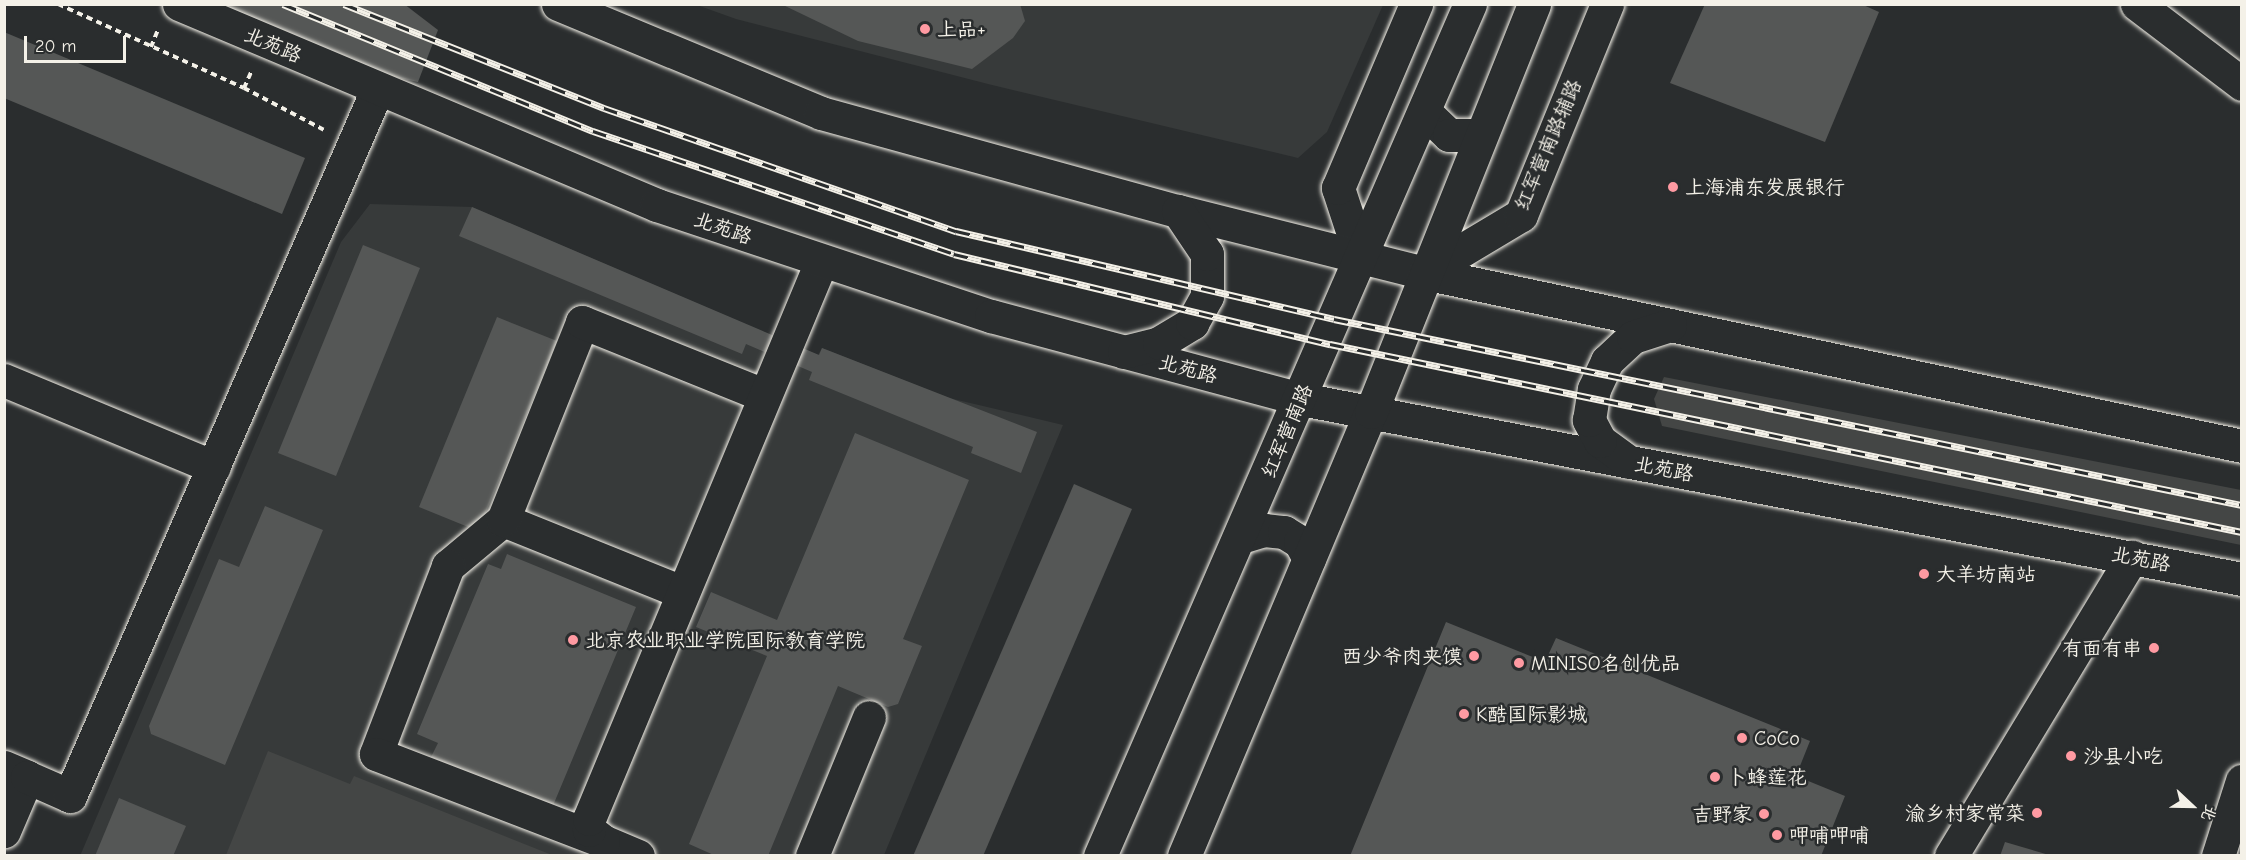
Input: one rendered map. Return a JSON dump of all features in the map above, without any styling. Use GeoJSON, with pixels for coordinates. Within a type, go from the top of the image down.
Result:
{"type":"FeatureCollection","features":[{"type":"Feature","properties":{"kind":"main road","name":"北苑路"},"geometry":{"type":"LineString","coordinates":[[179,4],[377,90],[657,205],[821,262],[991,316],[1301,399],[2241,579]]}},
{"type":"Feature","properties":{"kind":"main road"},"geometry":{"type":"LineString","coordinates":[[558,4],[821,113],[1178,211],[1424,273],[2241,446]]}},
{"type":"Feature","properties":{"kind":"main road"},"geometry":{"type":"LineString","coordinates":[[1361,258],[1338,188],[1416,4]]}},
{"type":"Feature","properties":{"kind":"main road","name":"红军营南路"},"geometry":{"type":"LineString","coordinates":[[1100,855],[1301,399],[1470,4]]}},
{"type":"Feature","properties":{"kind":"main road"},"geometry":{"type":"LineString","coordinates":[[1184,855],[1371,412],[1424,273],[1534,4]]}},
{"type":"Feature","properties":{"kind":"main road","name":"红军营南路辅路"},"geometry":{"type":"LineString","coordinates":[[1424,273],[1521,215],[1607,4]]}},
{"type":"Feature","properties":{"kind":"main road"},"geometry":{"type":"LineString","coordinates":[[2137,4],[2241,84]]}},
{"type":"Feature","properties":{"kind":"main road"},"geometry":{"type":"LineString","coordinates":[[4,831],[16,772],[70,796],[377,90]]}},
{"type":"Feature","properties":{"kind":"main road"},"geometry":{"type":"LineString","coordinates":[[1425,112],[1449,135],[1481,135]]}},
{"type":"Feature","properties":{"kind":"main road"},"geometry":{"type":"LineString","coordinates":[[1124,352],[1159,343],[1192,323],[1207,296],[1207,255],[1178,211]]}},
{"type":"Feature","properties":{"kind":"main road"},"geometry":{"type":"LineString","coordinates":[[603,841],[589,830],[589,819],[821,262]]}},
{"type":"Feature","properties":{"kind":"main road"},"geometry":{"type":"LineString","coordinates":[[638,855],[376,754],[448,566],[503,520],[582,322],[764,395]]}},
{"type":"Feature","properties":{"kind":"main road"},"geometry":{"type":"LineString","coordinates":[[1629,462],[1600,441],[1589,420],[1594,390],[1607,362],[1633,337],[1670,324]]}},
{"type":"Feature","properties":{"kind":"main road"},"geometry":{"type":"LineString","coordinates":[[4,380],[214,467]]}},
{"type":"Feature","properties":{"kind":"main road"},"geometry":{"type":"LineString","coordinates":[[503,520],[682,592]]}},
{"type":"Feature","properties":{"kind":"main road"},"geometry":{"type":"LineString","coordinates":[[1241,537],[1264,530],[1284,532],[1300,542],[1309,559]]}},
{"type":"Feature","properties":{"kind":"main road"},"geometry":{"type":"LineString","coordinates":[[1951,855],[2132,557]]}},
{"type":"Feature","properties":{"kind":"main road"},"geometry":{"type":"LineString","coordinates":[[812,855],[869,717]]}},
{"type":"Feature","properties":{"kind":"main road"},"geometry":{"type":"LineString","coordinates":[[2218,855],[2241,781]]}},
{"type":"Feature","properties":{"kind":"path"},"geometry":{"type":"LineString","coordinates":[[58,5],[244,88],[328,132]]}},
{"type":"Feature","properties":{"kind":"shaded area"},"geometry":{"type":"Polygon","coordinates":[[[697,5],[1383,5],[1327,132],[1298,158],[988,84],[736,19],[697,5]]]}},
{"type":"Feature","properties":{"kind":"shaded area","name":"北京农业职业学院国际教育学院"},"geometry":{"type":"Polygon","coordinates":[[[370,204],[472,207],[818,355],[822,348],[949,398],[1063,425],[884,855],[80,856],[341,242],[370,204]]]}},
{"type":"Feature","properties":{"kind":"shaded area"},"geometry":{"type":"Polygon","coordinates":[[[1664,377],[2241,490],[2241,545],[1662,426],[1654,399],[1664,377]]]}},
{"type":"Feature","properties":{"kind":"shaded area"},"geometry":{"type":"Polygon","coordinates":[[[268,751],[350,784],[354,776],[552,855],[226,855],[268,751]]]}},
{"type":"Feature","properties":{"kind":"building"},"geometry":{"type":"Polygon","coordinates":[[[404,4],[438,30],[418,82],[290,55],[172,5],[404,4]]]}},
{"type":"Feature","properties":{"kind":"building","name":"上品+"},"geometry":{"type":"Polygon","coordinates":[[[781,4],[1020,4],[1025,21],[1013,38],[972,69],[858,41],[781,4]]]}},
{"type":"Feature","properties":{"kind":"building"},"geometry":{"type":"Polygon","coordinates":[[[1705,4],[1861,4],[1879,12],[1825,142],[1670,83],[1705,4]]]}},
{"type":"Feature","properties":{"kind":"building"},"geometry":{"type":"Polygon","coordinates":[[[4,32],[305,158],[282,214],[4,98],[4,32]]]}},
{"type":"Feature","properties":{"kind":"building"},"geometry":{"type":"Polygon","coordinates":[[[472,207],[819,355],[822,348],[1037,432],[1021,473],[971,453],[973,447],[809,380],[812,372],[746,344],[742,354],[459,236],[472,207]]]}},
{"type":"Feature","properties":{"kind":"building"},"geometry":{"type":"Polygon","coordinates":[[[363,245],[420,268],[336,476],[278,453],[363,245]]]}},
{"type":"Feature","properties":{"kind":"building"},"geometry":{"type":"Polygon","coordinates":[[[497,317],[557,341],[478,531],[419,507],[497,317]]]}},
{"type":"Feature","properties":{"kind":"building"},"geometry":{"type":"Polygon","coordinates":[[[855,433],[969,480],[903,639],[922,646],[898,704],[888,707],[838,686],[768,856],[716,856],[689,844],[767,656],[696,627],[711,592],[777,620],[855,433]]]}},
{"type":"Feature","properties":{"kind":"building"},"geometry":{"type":"Polygon","coordinates":[[[1074,484],[1132,509],[983,856],[913,856],[1074,484]]]}},
{"type":"Feature","properties":{"kind":"building"},"geometry":{"type":"Polygon","coordinates":[[[265,506],[323,530],[225,765],[151,734],[149,726],[219,559],[239,567],[265,506]]]}},
{"type":"Feature","properties":{"kind":"building"},"geometry":{"type":"Polygon","coordinates":[[[507,554],[636,607],[552,808],[431,757],[438,743],[417,734],[488,564],[501,569],[507,554]]]}},
{"type":"Feature","properties":{"kind":"building"},"geometry":{"type":"Polygon","coordinates":[[[1446,622],[1545,662],[1556,638],[1810,741],[1796,776],[1845,796],[1821,856],[1350,856],[1446,622]]]}},
{"type":"Feature","properties":{"kind":"building"},"geometry":{"type":"Polygon","coordinates":[[[119,798],[186,826],[173,856],[95,856],[119,798]]]}},
{"type":"Feature","properties":{"kind":"building"},"geometry":{"type":"Polygon","coordinates":[[[2005,842],[2049,855],[2049,856],[2000,856],[2005,842]]]}},
{"type":"Feature","properties":{"kind":"railway"},"geometry":{"type":"LineString","coordinates":[[283,4],[593,131],[954,254],[1330,344],[2242,532]]}},
{"type":"Feature","properties":{"kind":"railway"},"geometry":{"type":"LineString","coordinates":[[344,4],[604,108],[956,231],[1334,319],[2242,505]]}},
{"type":"Feature","properties":{"kind":"place","name":"上品+"},"geometry":{"type":"Point","coordinates":[925,29]}},
{"type":"Feature","properties":{"kind":"place","name":"上海浦东发展银行"},"geometry":{"type":"Point","coordinates":[1673,187]}},
{"type":"Feature","properties":{"kind":"place","name":"大羊坊南站"},"geometry":{"type":"Point","coordinates":[1924,574]}},
{"type":"Feature","properties":{"kind":"place","name":"北京农业职业学院国际教育学院"},"geometry":{"type":"Point","coordinates":[573,640]}},
{"type":"Feature","properties":{"kind":"place","name":"有面有串"},"geometry":{"type":"Point","coordinates":[2154,648]}},
{"type":"Feature","properties":{"kind":"place","name":"西少爷肉夹馍"},"geometry":{"type":"Point","coordinates":[1474,656]}},
{"type":"Feature","properties":{"kind":"place","name":"MINISO名创优品"},"geometry":{"type":"Point","coordinates":[1519,663]}},
{"type":"Feature","properties":{"kind":"place","name":"K酷国际影城"},"geometry":{"type":"Point","coordinates":[1464,714]}},
{"type":"Feature","properties":{"kind":"place","name":"CoCo"},"geometry":{"type":"Point","coordinates":[1742,738]}},
{"type":"Feature","properties":{"kind":"place","name":"沙县小吃"},"geometry":{"type":"Point","coordinates":[2071,756]}},
{"type":"Feature","properties":{"kind":"place","name":"卜蜂莲花"},"geometry":{"type":"Point","coordinates":[1715,777]}},
{"type":"Feature","properties":{"kind":"place","name":"渝乡村家常菜"},"geometry":{"type":"Point","coordinates":[2037,813]}},
{"type":"Feature","properties":{"kind":"place","name":"吉野家"},"geometry":{"type":"Point","coordinates":[1764,814]}},
{"type":"Feature","properties":{"kind":"place","name":"呷哺呷哺"},"geometry":{"type":"Point","coordinates":[1777,835]}}]}
